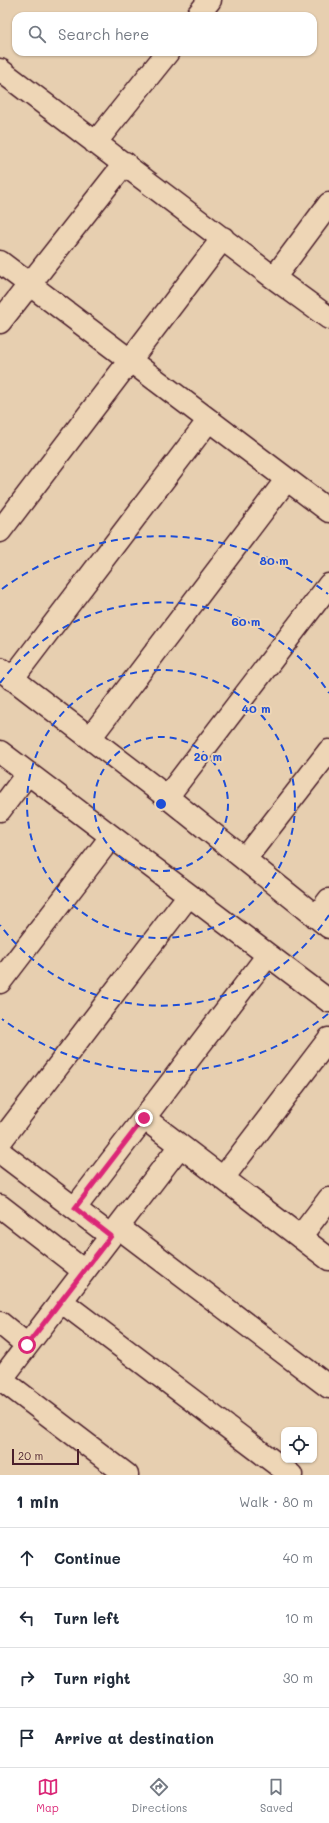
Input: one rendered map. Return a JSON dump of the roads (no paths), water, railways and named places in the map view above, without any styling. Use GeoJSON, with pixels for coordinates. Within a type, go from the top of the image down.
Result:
{"type":"FeatureCollection","features":[{"type":"Feature","properties":{"kind":"street"},"geometry":{"type":"LineString","coordinates":[[200,12],[210,0]]}},
{"type":"Feature","properties":{"kind":"street"},"geometry":{"type":"LineString","coordinates":[[95,143],[165,56]]}},
{"type":"Feature","properties":{"kind":"street"},"geometry":{"type":"LineString","coordinates":[[0,70],[329,318]]}},
{"type":"Feature","properties":{"kind":"street"},"geometry":{"type":"LineString","coordinates":[[0,322],[124,163]]}},
{"type":"Feature","properties":{"kind":"street"},"geometry":{"type":"LineString","coordinates":[[274,278],[329,204]]}},
{"type":"Feature","properties":{"kind":"street"},"geometry":{"type":"LineString","coordinates":[[0,531],[223,238]]}},
{"type":"Feature","properties":{"kind":"street"},"geometry":{"type":"LineString","coordinates":[[0,262],[329,511]]}},
{"type":"Feature","properties":{"kind":"street"},"geometry":{"type":"LineString","coordinates":[[209,420],[6,674],[167,796],[323,922],[329,900]]}},
{"type":"Feature","properties":{"kind":"street"},"geometry":{"type":"LineString","coordinates":[[90,738],[287,479]]}},
{"type":"Feature","properties":{"kind":"street"},"geometry":{"type":"LineString","coordinates":[[167,796],[329,585]]}},
{"type":"Feature","properties":{"kind":"street"},"geometry":{"type":"LineString","coordinates":[[245,859],[329,750]]}},
{"type":"Feature","properties":{"kind":"street"},"geometry":{"type":"LineString","coordinates":[[0,752],[329,1001]]}},
{"type":"Feature","properties":{"kind":"street"},"geometry":{"type":"LineString","coordinates":[[0,810],[28,773]]}},
{"type":"Feature","properties":{"kind":"street"},"geometry":{"type":"LineString","coordinates":[[0,982],[111,836]]}},
{"type":"Feature","properties":{"kind":"street"},"geometry":{"type":"LineString","coordinates":[[0,1142],[189,895]]}},
{"type":"Feature","properties":{"kind":"street"},"geometry":{"type":"LineString","coordinates":[[75,1208],[268,955]]}},
{"type":"Feature","properties":{"kind":"street"},"geometry":{"type":"LineString","coordinates":[[223,1178],[329,1039]]}},
{"type":"Feature","properties":{"kind":"street"},"geometry":{"type":"LineString","coordinates":[[144,1118],[329,1258]]}},
{"type":"Feature","properties":{"kind":"street"},"geometry":{"type":"LineString","coordinates":[[127,1475],[1,1380],[180,1146]]}},
{"type":"Feature","properties":{"kind":"street"},"geometry":{"type":"LineString","coordinates":[[0,1152],[75,1208],[115,1231],[329,1387]]}},
{"type":"Feature","properties":{"kind":"street"},"geometry":{"type":"LineString","coordinates":[[300,1236],[329,1199]]}},
{"type":"Feature","properties":{"kind":"street"},"geometry":{"type":"LineString","coordinates":[[0,1206],[84,1271]]}},
{"type":"Feature","properties":{"kind":"street"},"geometry":{"type":"LineString","coordinates":[[61,1301],[291,1475]]}},
{"type":"Feature","properties":{"kind":"street"},"geometry":{"type":"LineString","coordinates":[[0,1323],[27,1345]]}}]}
